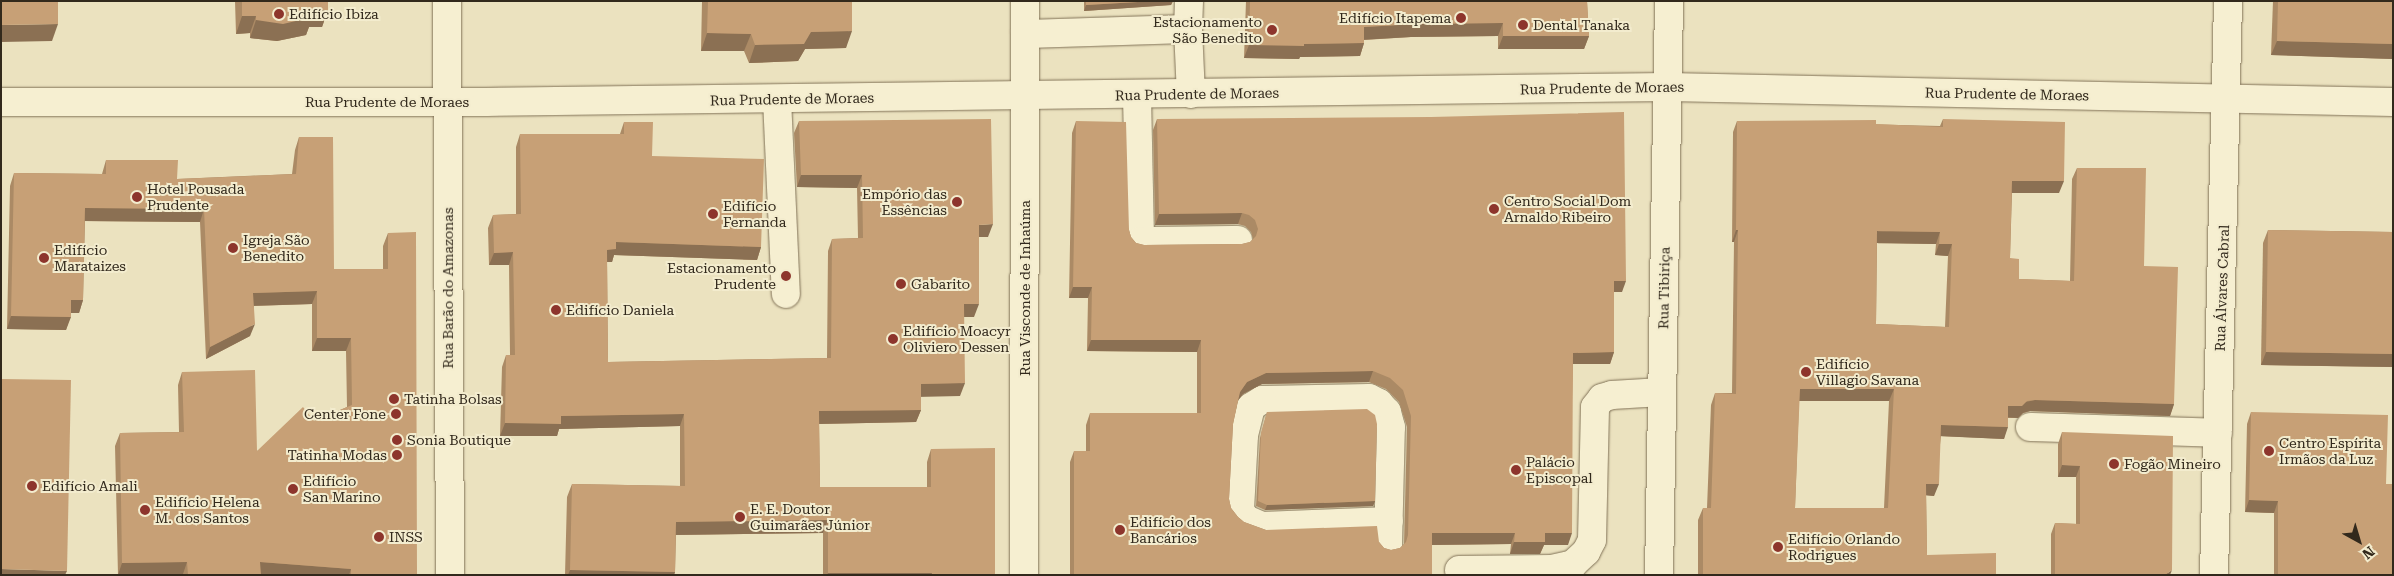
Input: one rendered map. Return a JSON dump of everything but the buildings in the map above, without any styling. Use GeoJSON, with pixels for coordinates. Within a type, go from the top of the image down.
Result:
{"type":"FeatureCollection","features":[{"type":"Feature","properties":{"kind":"street","name":"Rua Barão do Amazonas"},"geometry":{"type":"LineString","coordinates":[[447,1],[446,102],[450,575]]}},
{"type":"Feature","properties":{"kind":"street","name":"Rua Visconde de Inhaúma"},"geometry":{"type":"LineString","coordinates":[[1024,575],[1025,1]]}},
{"type":"Feature","properties":{"kind":"street"},"geometry":{"type":"LineString","coordinates":[[1189,1],[1188,29],[1191,94]]}},
{"type":"Feature","properties":{"kind":"street","name":"Rua Tibiriça"},"geometry":{"type":"LineString","coordinates":[[1658,575],[1669,1]]}},
{"type":"Feature","properties":{"kind":"street","name":"Rua Álvares Cabral"},"geometry":{"type":"LineString","coordinates":[[2214,575],[2228,1]]}},
{"type":"Feature","properties":{"kind":"street"},"geometry":{"type":"LineString","coordinates":[[1025,34],[1188,29]]}},
{"type":"Feature","properties":{"kind":"street","name":"Rua Prudente de Moraes"},"geometry":{"type":"LineString","coordinates":[[1,102],[446,102],[1668,87],[2393,102]]}},
{"type":"Feature","properties":{"kind":"street"},"geometry":{"type":"LineString","coordinates":[[1137,95],[1140,241],[1238,240]]}},
{"type":"Feature","properties":{"kind":"street"},"geometry":{"type":"LineString","coordinates":[[777,99],[786,294]]}},
{"type":"Feature","properties":{"kind":"street"},"geometry":{"type":"LineString","coordinates":[[1459,570],[1552,569],[1573,564],[1586,552],[1592,540],[1595,407],[1602,398],[1612,395],[1662,392]]}},
{"type":"Feature","properties":{"kind":"street"},"geometry":{"type":"LineString","coordinates":[[1369,398],[1379,403],[1387,412],[1391,427],[1388,533],[1262,526],[1246,519],[1240,510],[1244,436],[1251,407],[1262,400],[1369,398]]}},
{"type":"Feature","properties":{"kind":"street"},"geometry":{"type":"LineString","coordinates":[[2030,428],[2218,433]]}},
{"type":"Feature","properties":{"kind":"place","name":"Edifício Ibiza"},"geometry":{"type":"Point","coordinates":[279,14]}},
{"type":"Feature","properties":{"kind":"place","name":"Edifício Itapema"},"geometry":{"type":"Point","coordinates":[1461,18]}},
{"type":"Feature","properties":{"kind":"place","name":"Dental Tanaka"},"geometry":{"type":"Point","coordinates":[1523,25]}},
{"type":"Feature","properties":{"kind":"place","name":"Estacionamento São Benedito"},"geometry":{"type":"Point","coordinates":[1272,30]}},
{"type":"Feature","properties":{"kind":"place","name":"Hotel Pousada Prudente"},"geometry":{"type":"Point","coordinates":[137,197]}},
{"type":"Feature","properties":{"kind":"place","name":"Empório das Essências"},"geometry":{"type":"Point","coordinates":[957,202]}},
{"type":"Feature","properties":{"kind":"place","name":"Centro Social Dom Arnaldo Ribeiro"},"geometry":{"type":"Point","coordinates":[1494,209]}},
{"type":"Feature","properties":{"kind":"place","name":"Edifício Fernanda"},"geometry":{"type":"Point","coordinates":[713,214]}},
{"type":"Feature","properties":{"kind":"place","name":"Igreja São Benedito"},"geometry":{"type":"Point","coordinates":[233,248]}},
{"type":"Feature","properties":{"kind":"place","name":"Edifício Marataizes"},"geometry":{"type":"Point","coordinates":[44,258]}},
{"type":"Feature","properties":{"kind":"place","name":"Estacionamento Prudente"},"geometry":{"type":"Point","coordinates":[786,276]}},
{"type":"Feature","properties":{"kind":"place","name":"Gabarito"},"geometry":{"type":"Point","coordinates":[901,284]}},
{"type":"Feature","properties":{"kind":"place","name":"Edifício Daniela"},"geometry":{"type":"Point","coordinates":[556,310]}},
{"type":"Feature","properties":{"kind":"place","name":"Edifício Moacyr Oliviero Dessen"},"geometry":{"type":"Point","coordinates":[893,339]}},
{"type":"Feature","properties":{"kind":"place","name":"Edifício Villagio Savana"},"geometry":{"type":"Point","coordinates":[1806,372]}},
{"type":"Feature","properties":{"kind":"place","name":"Tatinha Bolsas"},"geometry":{"type":"Point","coordinates":[394,399]}},
{"type":"Feature","properties":{"kind":"place","name":"Center Fone"},"geometry":{"type":"Point","coordinates":[396,414]}},
{"type":"Feature","properties":{"kind":"place","name":"Sonia Boutique"},"geometry":{"type":"Point","coordinates":[397,440]}},
{"type":"Feature","properties":{"kind":"place","name":"Centro Espírita Irmãos da Luz"},"geometry":{"type":"Point","coordinates":[2269,451]}},
{"type":"Feature","properties":{"kind":"place","name":"Tatinha Modas"},"geometry":{"type":"Point","coordinates":[397,455]}},
{"type":"Feature","properties":{"kind":"place","name":"Fogão Mineiro"},"geometry":{"type":"Point","coordinates":[2114,464]}},
{"type":"Feature","properties":{"kind":"place","name":"Palácio Episcopal"},"geometry":{"type":"Point","coordinates":[1516,470]}},
{"type":"Feature","properties":{"kind":"place","name":"Edifício Amali"},"geometry":{"type":"Point","coordinates":[32,486]}},
{"type":"Feature","properties":{"kind":"place","name":"Edifício San Marino"},"geometry":{"type":"Point","coordinates":[293,489]}},
{"type":"Feature","properties":{"kind":"place","name":"Edifício Helena M. dos Santos"},"geometry":{"type":"Point","coordinates":[145,510]}},
{"type":"Feature","properties":{"kind":"place","name":"E. E. Doutor Guimarães Júnior"},"geometry":{"type":"Point","coordinates":[740,517]}},
{"type":"Feature","properties":{"kind":"place","name":"Edifício dos Bancários"},"geometry":{"type":"Point","coordinates":[1120,530]}},
{"type":"Feature","properties":{"kind":"place","name":"INSS"},"geometry":{"type":"Point","coordinates":[379,537]}},
{"type":"Feature","properties":{"kind":"place","name":"Edifício Orlando Rodrigues"},"geometry":{"type":"Point","coordinates":[1778,547]}}]}
